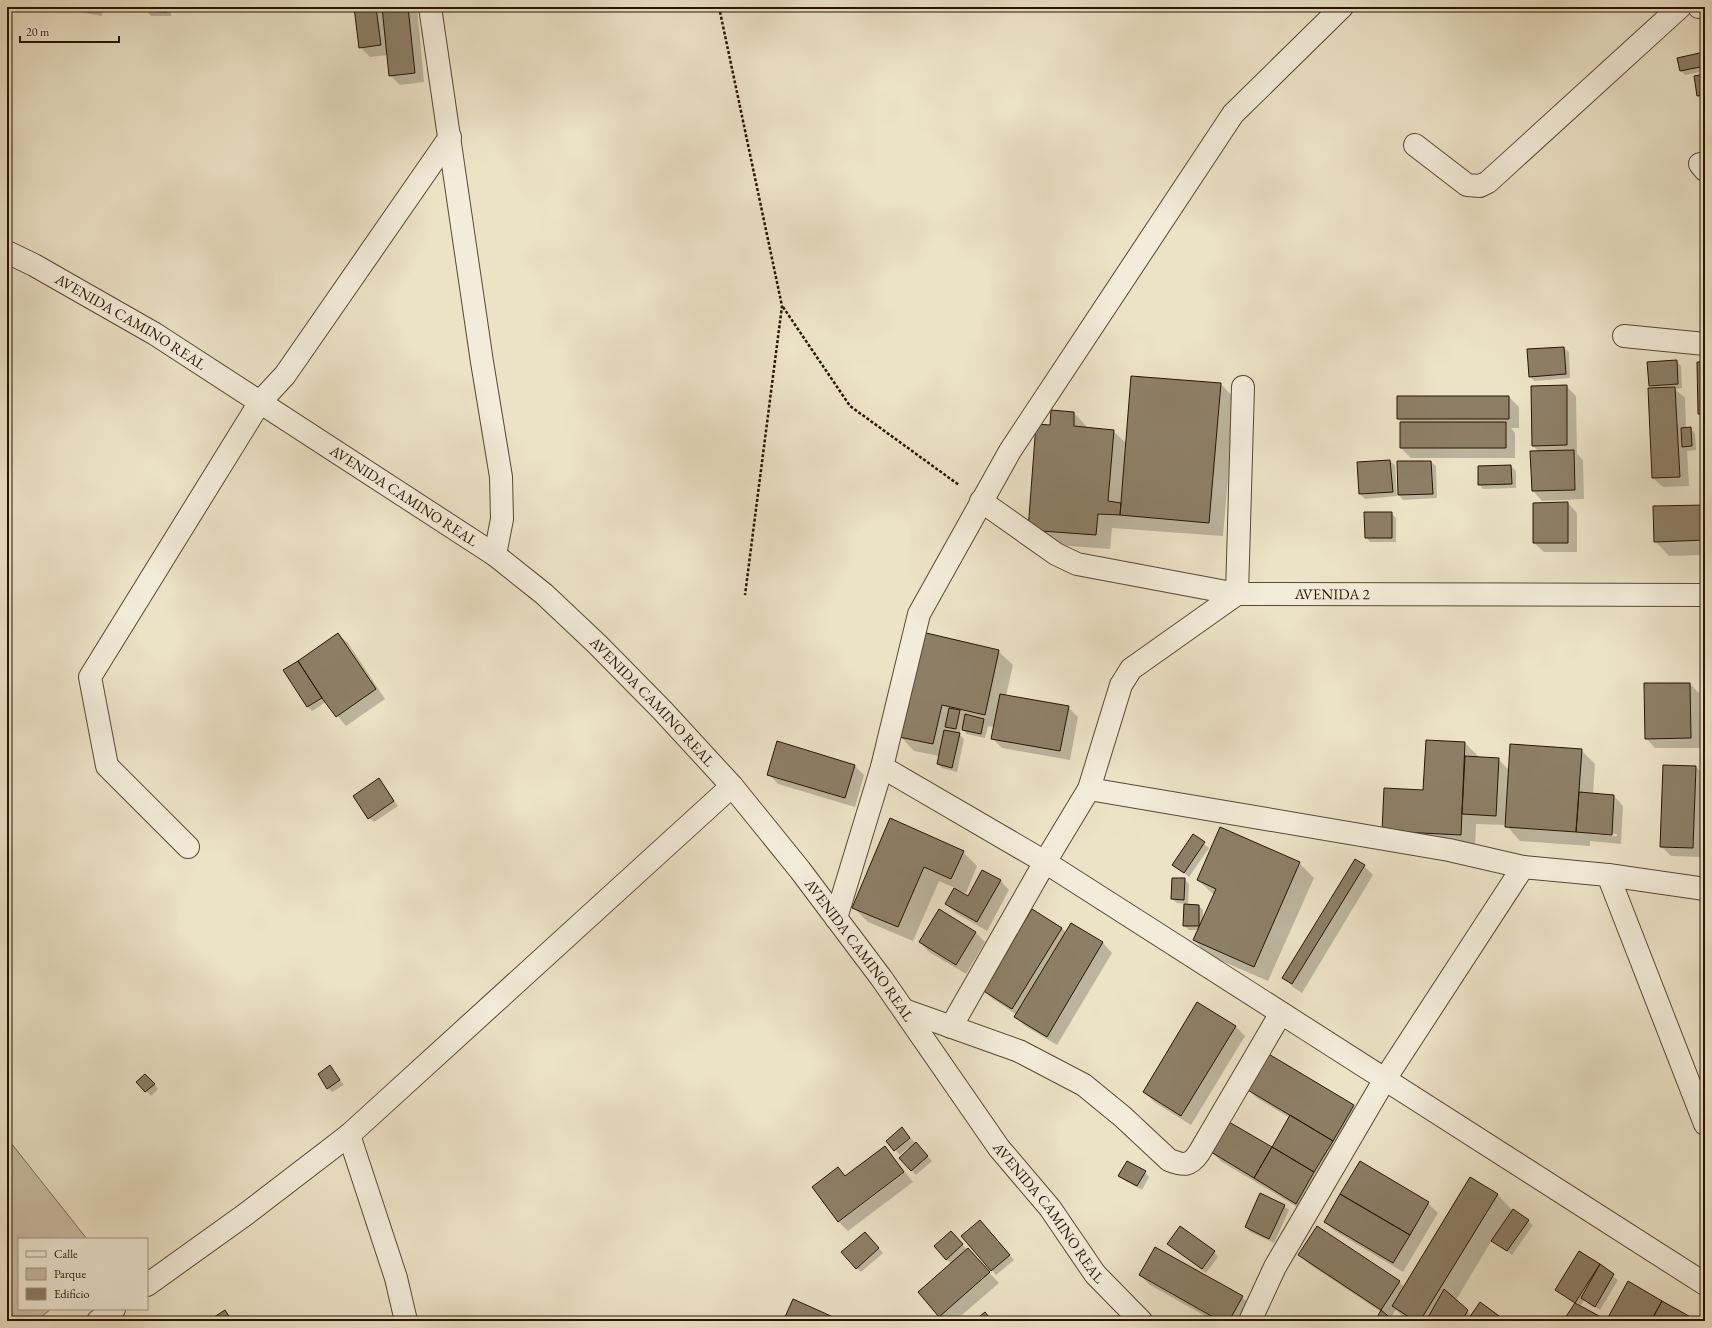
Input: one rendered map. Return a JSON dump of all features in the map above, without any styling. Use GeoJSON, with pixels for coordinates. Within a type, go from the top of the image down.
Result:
{"type":"FeatureCollection","features":[{"type":"Feature","properties":{"kind":"street"},"geometry":{"type":"LineString","coordinates":[[430,7],[482,362],[501,478],[502,519],[495,555]]}},
{"type":"Feature","properties":{"kind":"street"},"geometry":{"type":"LineString","coordinates":[[836,918],[882,767],[919,614],[981,501],[1010,451],[1233,114],[1342,7]]}},
{"type":"Feature","properties":{"kind":"street"},"geometry":{"type":"LineString","coordinates":[[1415,145],[1467,184],[1480,186],[1488,182],[1680,7]]}},
{"type":"Feature","properties":{"kind":"street"},"geometry":{"type":"LineString","coordinates":[[1699,7],[1705,8]]}},
{"type":"Feature","properties":{"kind":"street"},"geometry":{"type":"LineString","coordinates":[[188,847],[107,766],[90,677],[260,402],[285,374],[450,137]]}},
{"type":"Feature","properties":{"kind":"street","name":"AVENIDA CAMINO REAL"},"geometry":{"type":"LineString","coordinates":[[7,252],[34,265],[155,334],[495,555],[544,594],[597,644],[662,710],[732,786],[800,870],[882,979],[999,1148],[1050,1208],[1095,1274],[1141,1321]]}},
{"type":"Feature","properties":{"kind":"street"},"geometry":{"type":"LineString","coordinates":[[1624,336],[1705,344]]}},
{"type":"Feature","properties":{"kind":"street"},"geometry":{"type":"LineString","coordinates":[[951,1027],[1045,862],[1089,789],[1121,685],[1131,669],[1237,594],[1243,387]]}},
{"type":"Feature","properties":{"kind":"street","name":"AVENIDA 2"},"geometry":{"type":"LineString","coordinates":[[981,501],[1056,554],[1077,564],[1237,594],[1705,595]]}},
{"type":"Feature","properties":{"kind":"street"},"geometry":{"type":"LineString","coordinates":[[882,767],[1045,862],[1705,1284]]}},
{"type":"Feature","properties":{"kind":"street"},"geometry":{"type":"LineString","coordinates":[[148,1284],[246,1214],[349,1135],[732,786]]}},
{"type":"Feature","properties":{"kind":"street"},"geometry":{"type":"LineString","coordinates":[[1089,789],[1449,850],[1523,867],[1608,875],[1705,889]]}},
{"type":"Feature","properties":{"kind":"street"},"geometry":{"type":"LineString","coordinates":[[1250,1321],[1275,1268],[1385,1079],[1523,867]]}},
{"type":"Feature","properties":{"kind":"street"},"geometry":{"type":"LineString","coordinates":[[1608,875],[1705,1124]]}},
{"type":"Feature","properties":{"kind":"street"},"geometry":{"type":"LineString","coordinates":[[904,1010],[1018,1051],[1084,1085],[1123,1117],[1169,1160],[1178,1164],[1186,1164],[1193,1160],[1199,1153],[1281,1013]]}},
{"type":"Feature","properties":{"kind":"street"},"geometry":{"type":"LineString","coordinates":[[349,1135],[396,1278],[406,1321]]}},
{"type":"Feature","properties":{"kind":"street"},"geometry":{"type":"LineString","coordinates":[[98,1321],[113,1310]]}},
{"type":"Feature","properties":{"kind":"path"},"geometry":{"type":"LineString","coordinates":[[719,7],[782,306],[744,595]]}},
{"type":"Feature","properties":{"kind":"path"},"geometry":{"type":"LineString","coordinates":[[782,306],[850,406],[981,501]]}},
{"type":"Feature","properties":{"kind":"green space"},"geometry":{"type":"Polygon","coordinates":[[[7,1138],[86,1238],[18,1238],[18,1310],[50,1310],[36,1321],[7,1321],[7,1138]]]}},
{"type":"Feature","properties":{"kind":"building"},"geometry":{"type":"Polygon","coordinates":[[[146,7],[167,7],[167,12],[146,11],[146,7]]]}},
{"type":"Feature","properties":{"kind":"building"},"geometry":{"type":"Polygon","coordinates":[[[354,7],[376,7],[381,45],[359,48],[354,7]]]}},
{"type":"Feature","properties":{"kind":"building"},"geometry":{"type":"Polygon","coordinates":[[[382,7],[408,7],[415,73],[389,76],[382,7]]]}},
{"type":"Feature","properties":{"kind":"building"},"geometry":{"type":"Polygon","coordinates":[[[1704,52],[1705,66],[1680,71],[1677,58],[1704,52]]]}},
{"type":"Feature","properties":{"kind":"building"},"geometry":{"type":"Polygon","coordinates":[[[1705,74],[1705,95],[1697,96],[1694,76],[1705,74]]]}},
{"type":"Feature","properties":{"kind":"building"},"geometry":{"type":"Polygon","coordinates":[[[1564,347],[1566,374],[1529,377],[1527,349],[1564,347]]]}},
{"type":"Feature","properties":{"kind":"building"},"geometry":{"type":"Polygon","coordinates":[[[1677,360],[1678,384],[1649,386],[1647,362],[1677,360]]]}},
{"type":"Feature","properties":{"kind":"building"},"geometry":{"type":"Polygon","coordinates":[[[1697,362],[1705,362],[1705,414],[1698,414],[1697,362]]]}},
{"type":"Feature","properties":{"kind":"building"},"geometry":{"type":"Polygon","coordinates":[[[1131,376],[1221,383],[1209,523],[1120,515],[1131,376]]]}},
{"type":"Feature","properties":{"kind":"building"},"geometry":{"type":"Polygon","coordinates":[[[1567,385],[1567,445],[1532,446],[1531,386],[1567,385]]]}},
{"type":"Feature","properties":{"kind":"building"},"geometry":{"type":"Polygon","coordinates":[[[1675,387],[1680,477],[1652,478],[1648,388],[1675,387]]]}},
{"type":"Feature","properties":{"kind":"building"},"geometry":{"type":"Polygon","coordinates":[[[1397,396],[1509,396],[1509,419],[1397,419],[1397,396]]]}},
{"type":"Feature","properties":{"kind":"building"},"geometry":{"type":"Polygon","coordinates":[[[1051,410],[1074,412],[1074,426],[1114,430],[1108,501],[1121,503],[1120,515],[1098,514],[1096,535],[1028,530],[1036,424],[1050,425],[1051,410]]]}},
{"type":"Feature","properties":{"kind":"building"},"geometry":{"type":"Polygon","coordinates":[[[1400,422],[1506,422],[1506,448],[1400,448],[1400,422]]]}},
{"type":"Feature","properties":{"kind":"building"},"geometry":{"type":"Polygon","coordinates":[[[1691,427],[1692,446],[1682,447],[1681,428],[1691,427]]]}},
{"type":"Feature","properties":{"kind":"building"},"geometry":{"type":"Polygon","coordinates":[[[1574,450],[1575,490],[1532,491],[1530,451],[1574,450]]]}},
{"type":"Feature","properties":{"kind":"building"},"geometry":{"type":"Polygon","coordinates":[[[1390,460],[1393,492],[1359,494],[1357,462],[1390,460]]]}},
{"type":"Feature","properties":{"kind":"building"},"geometry":{"type":"Polygon","coordinates":[[[1397,461],[1431,461],[1433,494],[1398,495],[1397,461]]]}},
{"type":"Feature","properties":{"kind":"building"},"geometry":{"type":"Polygon","coordinates":[[[1511,465],[1512,484],[1478,485],[1478,466],[1511,465]]]}},
{"type":"Feature","properties":{"kind":"building"},"geometry":{"type":"Polygon","coordinates":[[[1568,502],[1568,543],[1533,543],[1533,503],[1568,502]]]}},
{"type":"Feature","properties":{"kind":"building"},"geometry":{"type":"Polygon","coordinates":[[[1705,505],[1705,540],[1654,542],[1653,506],[1705,505]]]}},
{"type":"Feature","properties":{"kind":"building"},"geometry":{"type":"Polygon","coordinates":[[[1364,512],[1392,512],[1392,538],[1365,538],[1364,512]]]}},
{"type":"Feature","properties":{"kind":"building"},"geometry":{"type":"Polygon","coordinates":[[[922,632],[999,650],[985,715],[942,705],[933,744],[899,737],[922,632]]]}},
{"type":"Feature","properties":{"kind":"building"},"geometry":{"type":"Polygon","coordinates":[[[338,633],[376,689],[336,717],[298,661],[338,633]]]}},
{"type":"Feature","properties":{"kind":"building"},"geometry":{"type":"Polygon","coordinates":[[[298,661],[322,698],[307,707],[283,670],[298,661]]]}},
{"type":"Feature","properties":{"kind":"building"},"geometry":{"type":"Polygon","coordinates":[[[1644,683],[1690,683],[1691,738],[1645,739],[1644,683]]]}},
{"type":"Feature","properties":{"kind":"building"},"geometry":{"type":"Polygon","coordinates":[[[1000,694],[1069,706],[1060,751],[991,739],[1000,694]]]}},
{"type":"Feature","properties":{"kind":"building"},"geometry":{"type":"Polygon","coordinates":[[[949,708],[960,710],[956,729],[945,727],[949,708]]]}},
{"type":"Feature","properties":{"kind":"building"},"geometry":{"type":"Polygon","coordinates":[[[965,714],[984,719],[981,734],[962,730],[965,714]]]}},
{"type":"Feature","properties":{"kind":"building"},"geometry":{"type":"Polygon","coordinates":[[[944,730],[960,733],[952,768],[937,764],[944,730]]]}},
{"type":"Feature","properties":{"kind":"building"},"geometry":{"type":"Polygon","coordinates":[[[1426,740],[1465,742],[1461,835],[1382,831],[1384,788],[1423,790],[1426,740]]]}},
{"type":"Feature","properties":{"kind":"building"},"geometry":{"type":"Polygon","coordinates":[[[777,741],[855,765],[845,798],[767,775],[777,741]]]}},
{"type":"Feature","properties":{"kind":"building"},"geometry":{"type":"Polygon","coordinates":[[[1510,744],[1582,749],[1576,832],[1505,827],[1510,744]]]}},
{"type":"Feature","properties":{"kind":"building"},"geometry":{"type":"Polygon","coordinates":[[[1465,756],[1499,758],[1496,816],[1462,814],[1465,756]]]}},
{"type":"Feature","properties":{"kind":"building"},"geometry":{"type":"Polygon","coordinates":[[[1663,765],[1696,766],[1693,848],[1660,847],[1663,765]]]}},
{"type":"Feature","properties":{"kind":"building"},"geometry":{"type":"Polygon","coordinates":[[[379,778],[394,801],[368,819],[353,796],[379,778]]]}},
{"type":"Feature","properties":{"kind":"building"},"geometry":{"type":"Polygon","coordinates":[[[1579,792],[1614,795],[1612,835],[1576,832],[1579,792]]]}},
{"type":"Feature","properties":{"kind":"building"},"geometry":{"type":"Polygon","coordinates":[[[890,818],[964,851],[951,879],[924,867],[898,927],[852,908],[890,818]]]}},
{"type":"Feature","properties":{"kind":"building"},"geometry":{"type":"Polygon","coordinates":[[[1220,827],[1300,862],[1254,967],[1193,940],[1216,889],[1197,880],[1220,827]]]}},
{"type":"Feature","properties":{"kind":"building"},"geometry":{"type":"Polygon","coordinates":[[[1193,834],[1205,842],[1184,873],[1172,865],[1193,834]]]}},
{"type":"Feature","properties":{"kind":"building"},"geometry":{"type":"Polygon","coordinates":[[[1355,859],[1365,865],[1292,984],[1282,978],[1355,859]]]}},
{"type":"Feature","properties":{"kind":"building"},"geometry":{"type":"Polygon","coordinates":[[[982,870],[1001,880],[977,922],[945,904],[954,888],[968,896],[982,870]]]}},
{"type":"Feature","properties":{"kind":"building"},"geometry":{"type":"Polygon","coordinates":[[[1172,878],[1185,878],[1184,900],[1171,899],[1172,878]]]}},
{"type":"Feature","properties":{"kind":"building"},"geometry":{"type":"Polygon","coordinates":[[[1184,904],[1199,905],[1199,926],[1183,926],[1184,904]]]}},
{"type":"Feature","properties":{"kind":"building"},"geometry":{"type":"Polygon","coordinates":[[[939,909],[976,932],[956,965],[919,942],[939,909]]]}},
{"type":"Feature","properties":{"kind":"building"},"geometry":{"type":"Polygon","coordinates":[[[1032,909],[1062,928],[1012,1009],[982,990],[1032,909]]]}},
{"type":"Feature","properties":{"kind":"building"},"geometry":{"type":"Polygon","coordinates":[[[1071,923],[1103,942],[1047,1037],[1014,1017],[1071,923]]]}},
{"type":"Feature","properties":{"kind":"building"},"geometry":{"type":"Polygon","coordinates":[[[1197,1002],[1236,1026],[1181,1116],[1143,1092],[1197,1002]]]}},
{"type":"Feature","properties":{"kind":"building"},"geometry":{"type":"Polygon","coordinates":[[[1267,1053],[1354,1105],[1333,1141],[1246,1089],[1267,1053]]]}},
{"type":"Feature","properties":{"kind":"building"},"geometry":{"type":"Polygon","coordinates":[[[330,1065],[340,1080],[327,1089],[318,1074],[330,1065]]]}},
{"type":"Feature","properties":{"kind":"building"},"geometry":{"type":"Polygon","coordinates":[[[145,1074],[155,1084],[145,1092],[136,1082],[145,1074]]]}},
{"type":"Feature","properties":{"kind":"building"},"geometry":{"type":"Polygon","coordinates":[[[1290,1115],[1333,1141],[1314,1172],[1272,1147],[1290,1115]]]}},
{"type":"Feature","properties":{"kind":"building"},"geometry":{"type":"Polygon","coordinates":[[[1229,1122],[1272,1147],[1254,1178],[1211,1152],[1229,1122]]]}},
{"type":"Feature","properties":{"kind":"building"},"geometry":{"type":"Polygon","coordinates":[[[902,1127],[910,1138],[894,1151],[886,1141],[902,1127]]]}},
{"type":"Feature","properties":{"kind":"building"},"geometry":{"type":"Polygon","coordinates":[[[916,1142],[928,1156],[911,1171],[899,1158],[916,1142]]]}},
{"type":"Feature","properties":{"kind":"building"},"geometry":{"type":"Polygon","coordinates":[[[885,1146],[904,1172],[838,1222],[812,1187],[838,1167],[845,1176],[885,1146]]]}},
{"type":"Feature","properties":{"kind":"building"},"geometry":{"type":"Polygon","coordinates":[[[1272,1147],[1314,1172],[1296,1204],[1254,1178],[1272,1147]]]}},
{"type":"Feature","properties":{"kind":"building"},"geometry":{"type":"Polygon","coordinates":[[[1127,1161],[1146,1171],[1137,1186],[1118,1176],[1127,1161]]]}},
{"type":"Feature","properties":{"kind":"building"},"geometry":{"type":"Polygon","coordinates":[[[1360,1161],[1429,1202],[1410,1235],[1340,1194],[1360,1161]]]}},
{"type":"Feature","properties":{"kind":"building"},"geometry":{"type":"Polygon","coordinates":[[[1470,1177],[1498,1194],[1420,1321],[1415,1321],[1392,1306],[1470,1177]]]}},
{"type":"Feature","properties":{"kind":"building"},"geometry":{"type":"Polygon","coordinates":[[[1260,1193],[1285,1205],[1269,1239],[1245,1227],[1260,1193]]]}},
{"type":"Feature","properties":{"kind":"building"},"geometry":{"type":"Polygon","coordinates":[[[1340,1194],[1410,1235],[1393,1263],[1324,1222],[1340,1194]]]}},
{"type":"Feature","properties":{"kind":"building"},"geometry":{"type":"Polygon","coordinates":[[[1513,1209],[1529,1220],[1507,1251],[1491,1241],[1513,1209]]]}},
{"type":"Feature","properties":{"kind":"building"},"geometry":{"type":"Polygon","coordinates":[[[980,1220],[1010,1255],[991,1271],[961,1236],[980,1220]]]}},
{"type":"Feature","properties":{"kind":"building"},"geometry":{"type":"Polygon","coordinates":[[[1180,1226],[1215,1251],[1202,1269],[1167,1244],[1180,1226]]]}},
{"type":"Feature","properties":{"kind":"building"},"geometry":{"type":"Polygon","coordinates":[[[1317,1226],[1400,1281],[1381,1310],[1298,1255],[1317,1226]]]}},
{"type":"Feature","properties":{"kind":"building"},"geometry":{"type":"Polygon","coordinates":[[[951,1231],[963,1244],[946,1260],[934,1246],[951,1231]]]}},
{"type":"Feature","properties":{"kind":"building"},"geometry":{"type":"Polygon","coordinates":[[[865,1232],[879,1248],[856,1269],[841,1252],[865,1232]]]}},
{"type":"Feature","properties":{"kind":"building"},"geometry":{"type":"Polygon","coordinates":[[[1155,1247],[1243,1296],[1229,1321],[1220,1321],[1139,1275],[1155,1247]]]}},
{"type":"Feature","properties":{"kind":"building"},"geometry":{"type":"Polygon","coordinates":[[[968,1248],[990,1272],[939,1317],[918,1292],[968,1248]]]}},
{"type":"Feature","properties":{"kind":"building"},"geometry":{"type":"Polygon","coordinates":[[[1579,1251],[1600,1264],[1575,1303],[1555,1290],[1579,1251]]]}},
{"type":"Feature","properties":{"kind":"building"},"geometry":{"type":"Polygon","coordinates":[[[1600,1264],[1614,1274],[1595,1307],[1581,1298],[1600,1264]]]}},
{"type":"Feature","properties":{"kind":"building"},"geometry":{"type":"Polygon","coordinates":[[[1628,1281],[1662,1301],[1651,1321],[1606,1321],[1628,1281]]]}},
{"type":"Feature","properties":{"kind":"building"},"geometry":{"type":"Polygon","coordinates":[[[1444,1289],[1468,1310],[1462,1321],[1426,1321],[1444,1289]]]}},
{"type":"Feature","properties":{"kind":"building"},"geometry":{"type":"Polygon","coordinates":[[[793,1299],[842,1321],[795,1321],[785,1317],[793,1299]]]}},
{"type":"Feature","properties":{"kind":"building"},"geometry":{"type":"Polygon","coordinates":[[[1662,1301],[1696,1320],[1651,1321],[1662,1301]]]}},
{"type":"Feature","properties":{"kind":"building"},"geometry":{"type":"Polygon","coordinates":[[[1480,1302],[1506,1321],[1467,1321],[1480,1302]]]}},
{"type":"Feature","properties":{"kind":"building"},"geometry":{"type":"Polygon","coordinates":[[[1575,1303],[1601,1317],[1598,1321],[1563,1321],[1575,1303]]]}},
{"type":"Feature","properties":{"kind":"building"},"geometry":{"type":"Polygon","coordinates":[[[225,1310],[232,1321],[208,1321],[225,1310]]]}},
{"type":"Feature","properties":{"kind":"building"},"geometry":{"type":"Polygon","coordinates":[[[1381,1310],[1394,1321],[1375,1321],[1381,1310]]]}},
{"type":"Feature","properties":{"kind":"building"},"geometry":{"type":"Polygon","coordinates":[[[985,1312],[992,1321],[974,1321],[985,1312]]]}}]}
